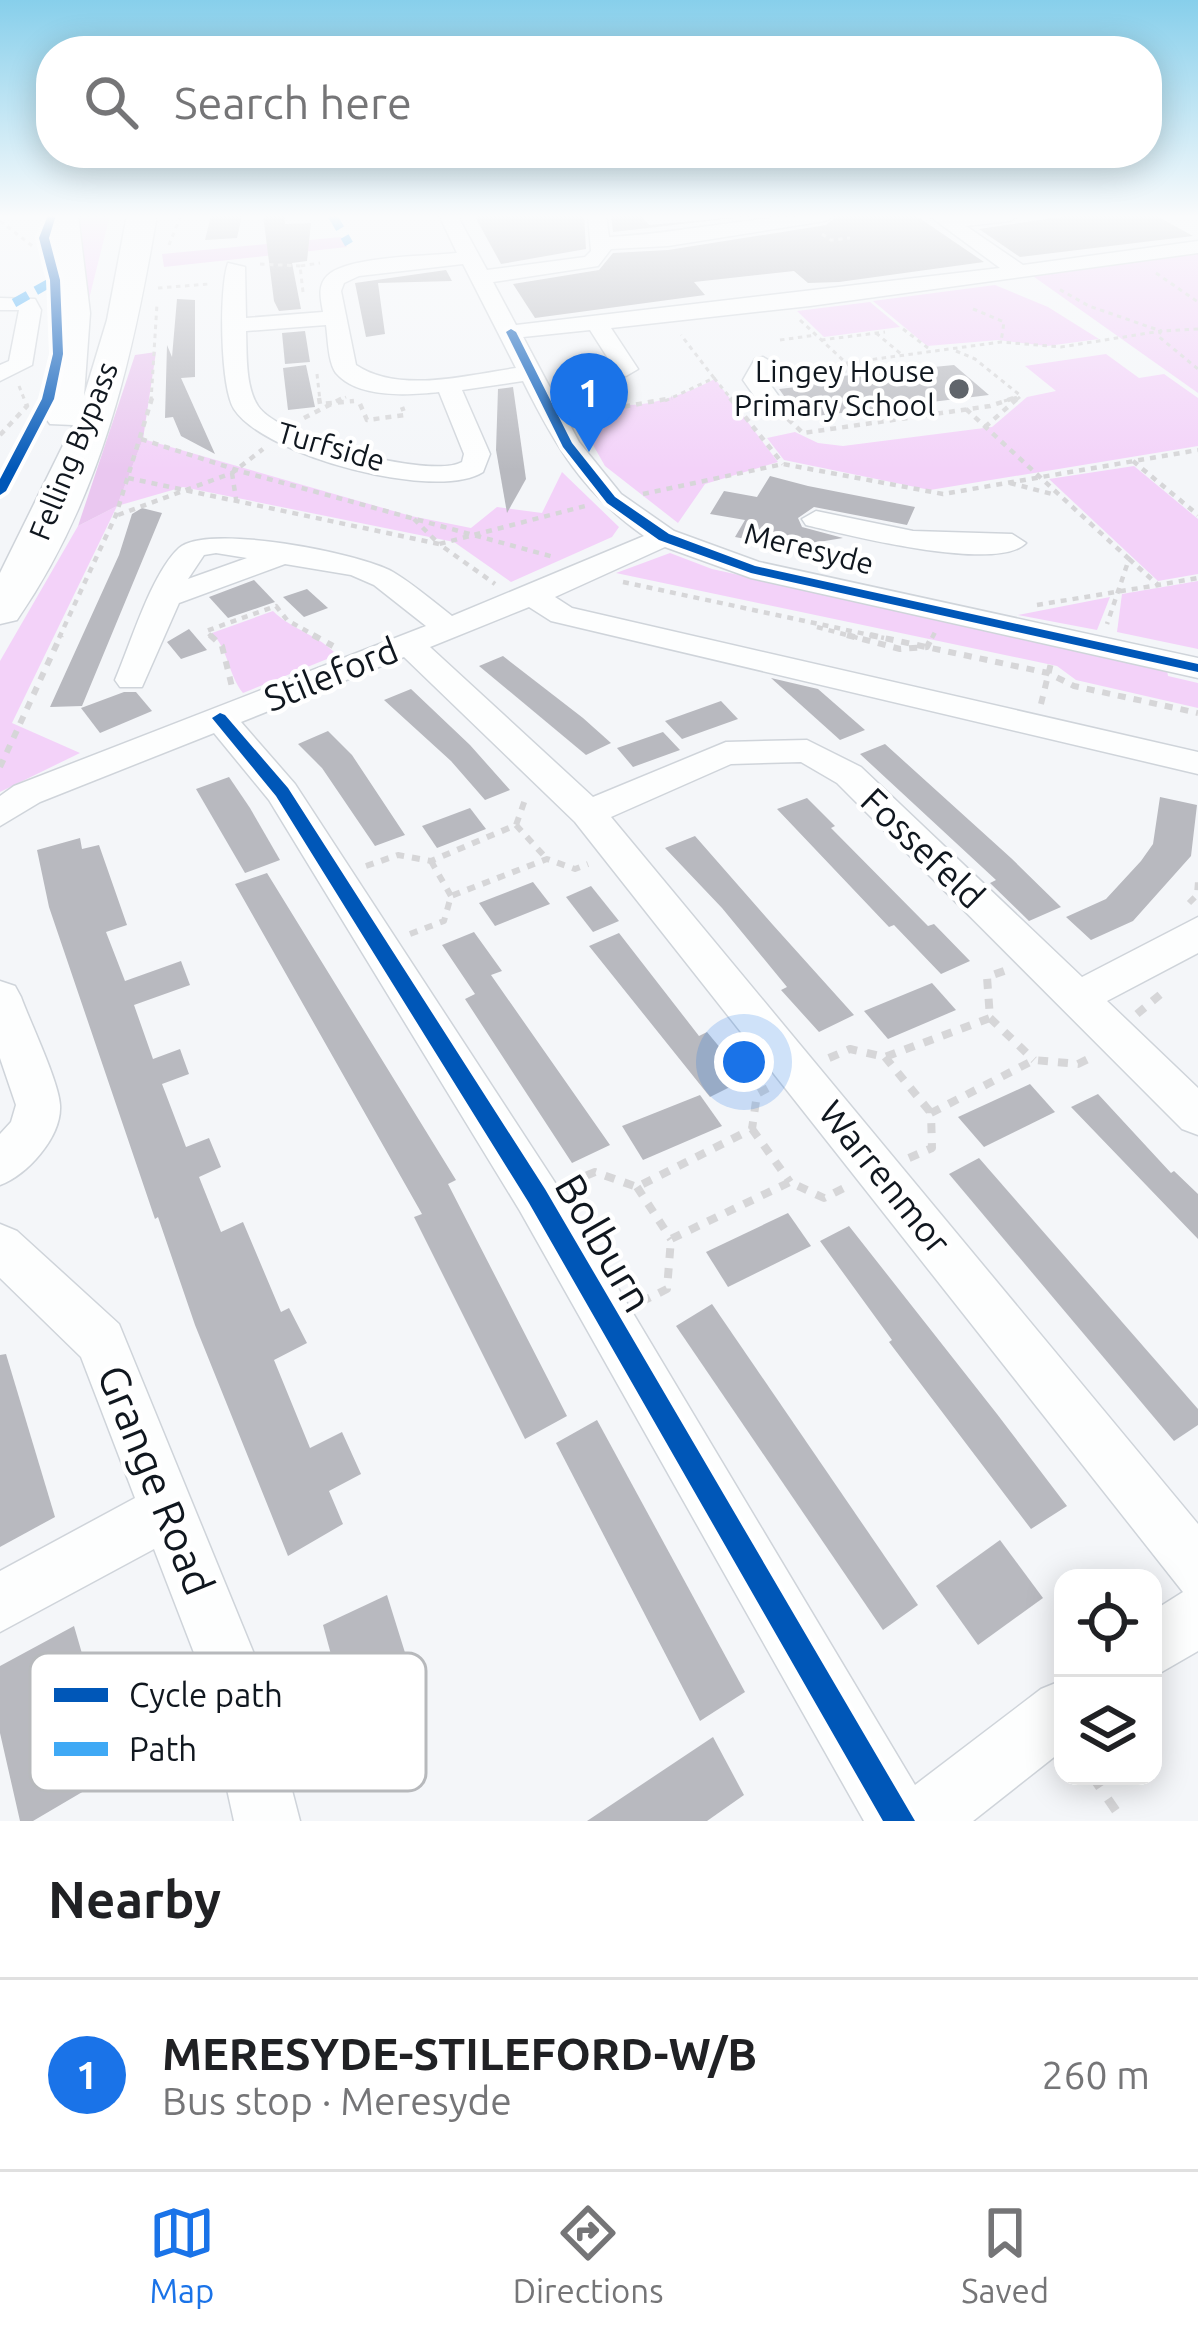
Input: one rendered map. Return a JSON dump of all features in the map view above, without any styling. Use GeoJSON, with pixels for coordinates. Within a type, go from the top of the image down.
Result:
{"type":"FeatureCollection","features":[{"type":"Feature","properties":{"kind":"highway"},"geometry":{"type":"LineString","coordinates":[[46,418],[73,314],[68,300]]}},
{"type":"Feature","properties":{"kind":"highway","name":"Felling Bypass"},"geometry":{"type":"LineString","coordinates":[[0,544],[19,514],[46,418],[91,344],[101,300]]}},
{"type":"Feature","properties":{"kind":"highway","name":"Felling Bypass"},"geometry":{"type":"LineString","coordinates":[[0,610],[53,513],[98,409],[131,300]]}},
{"type":"Feature","properties":{"kind":"street","name":"Turfside"},"geometry":{"type":"LineString","coordinates":[[237,300],[244,406],[256,422],[280,436],[433,475],[461,474],[474,466],[477,454],[447,382]]}},
{"type":"Feature","properties":{"kind":"street"},"geometry":{"type":"LineString","coordinates":[[332,300],[345,368],[364,392],[532,373]]}},
{"type":"Feature","properties":{"kind":"street","name":"Meresyde"},"geometry":{"type":"LineString","coordinates":[[494,300],[568,444],[611,500],[664,537],[751,569],[1198,668]]}},
{"type":"Feature","properties":{"kind":"street"},"geometry":{"type":"LineString","coordinates":[[729,300],[736,308]]}},
{"type":"Feature","properties":{"kind":"street"},"geometry":{"type":"LineString","coordinates":[[797,300],[800,305]]}},
{"type":"Feature","properties":{"kind":"street"},"geometry":{"type":"LineString","coordinates":[[511,332],[837,300]]}},
{"type":"Feature","properties":{"kind":"street"},"geometry":{"type":"LineString","coordinates":[[0,304],[28,304],[30,310],[20,365],[3,373]]}},
{"type":"Feature","properties":{"kind":"street"},"geometry":{"type":"LineString","coordinates":[[238,326],[335,318]]}},
{"type":"Feature","properties":{"kind":"street"},"geometry":{"type":"LineString","coordinates":[[597,323],[626,369]]}},
{"type":"Feature","properties":{"kind":"street"},"geometry":{"type":"LineString","coordinates":[[773,405],[755,380],[775,364]]}},
{"type":"Feature","properties":{"kind":"street"},"geometry":{"type":"LineString","coordinates":[[816,519],[914,544],[957,548],[1012,543]]}},
{"type":"Feature","properties":{"kind":"street","name":"Stileford"},"geometry":{"type":"LineString","coordinates":[[0,814],[28,794],[591,572],[664,537]]}},
{"type":"Feature","properties":{"kind":"street","name":"Warrenmor"},"geometry":{"type":"LineString","coordinates":[[130,680],[180,564],[194,549],[241,544],[358,567],[384,579],[620,852],[1198,1568]]}},
{"type":"Feature","properties":{"kind":"street"},"geometry":{"type":"LineString","coordinates":[[892,601],[914,544]]}},
{"type":"Feature","properties":{"kind":"street"},"geometry":{"type":"LineString","coordinates":[[524,598],[562,615],[1198,763]]}},
{"type":"Feature","properties":{"kind":"street","name":"Bolburn"},"geometry":{"type":"LineString","coordinates":[[234,712],[537,1196],[900,1821]]}},
{"type":"Feature","properties":{"kind":"street","name":"Fossefeld"},"geometry":{"type":"LineString","coordinates":[[572,798],[726,752],[807,751],[850,776],[1198,1117]]}},
{"type":"Feature","properties":{"kind":"street"},"geometry":{"type":"LineString","coordinates":[[1077,998],[1179,946],[1189,921]]}},
{"type":"Feature","properties":{"kind":"street"},"geometry":{"type":"LineString","coordinates":[[0,997],[38,1105],[31,1131],[0,1165]]}},
{"type":"Feature","properties":{"kind":"street","name":"Grange Road"},"geometry":{"type":"LineString","coordinates":[[0,1246],[101,1341],[224,1653]]}},
{"type":"Feature","properties":{"kind":"street"},"geometry":{"type":"LineString","coordinates":[[0,1603],[168,1511]]}},
{"type":"Feature","properties":{"kind":"street"},"geometry":{"type":"LineString","coordinates":[[1162,1641],[1198,1616]]}},
{"type":"Feature","properties":{"kind":"street"},"geometry":{"type":"LineString","coordinates":[[921,1821],[1054,1718]]}},
{"type":"Feature","properties":{"kind":"street","name":"Grange Road"},"geometry":{"type":"LineString","coordinates":[[260,1791],[267,1821]]}},
{"type":"Feature","properties":{"kind":"path"},"geometry":{"type":"LineString","coordinates":[[0,767],[116,515],[152,408],[157,300]]}},
{"type":"Feature","properties":{"kind":"path"},"geometry":{"type":"LineString","coordinates":[[1077,300],[1161,331]]}},
{"type":"Feature","properties":{"kind":"path"},"geometry":{"type":"LineString","coordinates":[[800,305],[816,335],[859,375]]}},
{"type":"Feature","properties":{"kind":"path"},"geometry":{"type":"LineString","coordinates":[[973,309],[1004,322],[1001,342]]}},
{"type":"Feature","properties":{"kind":"path"},"geometry":{"type":"LineString","coordinates":[[668,315],[783,464]]}},
{"type":"Feature","properties":{"kind":"path"},"geometry":{"type":"LineString","coordinates":[[903,329],[930,350]]}},
{"type":"Feature","properties":{"kind":"path"},"geometry":{"type":"LineString","coordinates":[[846,363],[1001,342],[1061,347],[1198,329]]}},
{"type":"Feature","properties":{"kind":"path"},"geometry":{"type":"LineString","coordinates":[[1161,331],[1158,336],[1198,369]]}},
{"type":"Feature","properties":{"kind":"path"},"geometry":{"type":"LineString","coordinates":[[821,340],[885,332]]}},
{"type":"Feature","properties":{"kind":"path"},"geometry":{"type":"LineString","coordinates":[[876,333],[902,354]]}},
{"type":"Feature","properties":{"kind":"path"},"geometry":{"type":"LineString","coordinates":[[780,340],[816,335]]}},
{"type":"Feature","properties":{"kind":"path"},"geometry":{"type":"LineString","coordinates":[[953,350],[975,359],[1021,396]]}},
{"type":"Feature","properties":{"kind":"path"},"geometry":{"type":"LineString","coordinates":[[775,364],[798,378],[854,370]]}},
{"type":"Feature","properties":{"kind":"path"},"geometry":{"type":"LineString","coordinates":[[0,436],[27,406],[22,390],[3,373]]}},
{"type":"Feature","properties":{"kind":"path"},"geometry":{"type":"LineString","coordinates":[[557,422],[600,408],[667,400],[714,378]]}},
{"type":"Feature","properties":{"kind":"path"},"geometry":{"type":"LineString","coordinates":[[116,515],[232,472],[280,436],[280,429],[364,392],[367,420],[405,416],[399,397]]}},
{"type":"Feature","properties":{"kind":"path"},"geometry":{"type":"LineString","coordinates":[[773,405],[803,433],[966,409],[1021,396]]}},
{"type":"Feature","properties":{"kind":"path"},"geometry":{"type":"LineString","coordinates":[[985,427],[1021,396]]}},
{"type":"Feature","properties":{"kind":"path"},"geometry":{"type":"LineString","coordinates":[[966,409],[1158,585]]}},
{"type":"Feature","properties":{"kind":"path"},"geometry":{"type":"LineString","coordinates":[[141,440],[232,472],[480,533],[591,572],[806,621],[829,633],[900,649],[927,647],[1048,673],[1074,686],[1198,713]]}},
{"type":"Feature","properties":{"kind":"path"},"geometry":{"type":"LineString","coordinates":[[128,478],[439,544],[611,500],[783,464],[929,494],[1198,450]]}},
{"type":"Feature","properties":{"kind":"path"},"geometry":{"type":"LineString","coordinates":[[1133,461],[1198,514]]}},
{"type":"Feature","properties":{"kind":"path"},"geometry":{"type":"LineString","coordinates":[[232,472],[237,500]]}},
{"type":"Feature","properties":{"kind":"path"},"geometry":{"type":"LineString","coordinates":[[1007,483],[1059,496]]}},
{"type":"Feature","properties":{"kind":"path"},"geometry":{"type":"LineString","coordinates":[[411,516],[439,544],[524,598]]}},
{"type":"Feature","properties":{"kind":"path"},"geometry":{"type":"LineString","coordinates":[[1100,646],[1129,559]]}},
{"type":"Feature","properties":{"kind":"path"},"geometry":{"type":"LineString","coordinates":[[1032,606],[1198,578]]}},
{"type":"Feature","properties":{"kind":"path"},"geometry":{"type":"LineString","coordinates":[[806,621],[820,585]]}},
{"type":"Feature","properties":{"kind":"path"},"geometry":{"type":"LineString","coordinates":[[234,712],[222,646],[206,631],[276,606],[287,620],[328,640],[352,665]]}},
{"type":"Feature","properties":{"kind":"path"},"geometry":{"type":"LineString","coordinates":[[927,647],[944,612]]}},
{"type":"Feature","properties":{"kind":"path"},"geometry":{"type":"LineString","coordinates":[[1036,725],[1057,637]]}},
{"type":"Feature","properties":{"kind":"path"},"geometry":{"type":"LineString","coordinates":[[516,825],[524,797],[572,798]]}},
{"type":"Feature","properties":{"kind":"path"},"geometry":{"type":"LineString","coordinates":[[516,825],[548,859],[574,869],[620,852]]}},
{"type":"Feature","properties":{"kind":"path"},"geometry":{"type":"LineString","coordinates":[[335,878],[398,855],[431,861],[516,825]]}},
{"type":"Feature","properties":{"kind":"path"},"geometry":{"type":"LineString","coordinates":[[451,896],[548,859]]}},
{"type":"Feature","properties":{"kind":"path"},"geometry":{"type":"LineString","coordinates":[[379,946],[444,921],[451,896],[431,861]]}},
{"type":"Feature","properties":{"kind":"path"},"geometry":{"type":"LineString","coordinates":[[1189,921],[1198,880]]}},
{"type":"Feature","properties":{"kind":"path"},"geometry":{"type":"LineString","coordinates":[[1034,1060],[990,1018],[987,977],[1037,959]]}},
{"type":"Feature","properties":{"kind":"path"},"geometry":{"type":"LineString","coordinates":[[790,1182],[752,1129],[757,1094],[850,1049],[884,1057],[990,1018]]}},
{"type":"Feature","properties":{"kind":"path"},"geometry":{"type":"LineString","coordinates":[[884,1057],[932,1113]]}},
{"type":"Feature","properties":{"kind":"path"},"geometry":{"type":"LineString","coordinates":[[637,1187],[752,1129]]}},
{"type":"Feature","properties":{"kind":"path"},"geometry":{"type":"LineString","coordinates":[[537,1196],[595,1172],[637,1187],[671,1239]]}},
{"type":"Feature","properties":{"kind":"path"},"geometry":{"type":"LineString","coordinates":[[1099,1785],[1123,1821]]}},
{"type":"Feature","properties":{"kind":"shaded area"},"geometry":{"type":"Polygon","coordinates":[[[80,300],[89,300],[82,327],[80,300]]]}},
{"type":"Feature","properties":{"kind":"shaded area"},"geometry":{"type":"Polygon","coordinates":[[[1031,300],[1099,339],[1047,346],[998,340],[927,346],[873,301],[1031,300]]]}},
{"type":"Feature","properties":{"kind":"shaded area"},"geometry":{"type":"Polygon","coordinates":[[[1067,300],[1198,300],[1198,393],[1067,300]]]}},
{"type":"Feature","properties":{"kind":"shaded area"},"geometry":{"type":"Polygon","coordinates":[[[870,302],[900,327],[824,337],[797,311],[870,302]]]}},
{"type":"Feature","properties":{"kind":"shaded area"},"geometry":{"type":"Polygon","coordinates":[[[156,352],[143,439],[117,506],[78,526],[135,355],[156,352]]]}},
{"type":"Feature","properties":{"kind":"shaded area"},"geometry":{"type":"Polygon","coordinates":[[[1106,354],[1139,378],[1164,374],[1198,398],[1198,446],[930,490],[784,460],[767,438],[795,432],[818,443],[843,446],[992,427],[1027,397],[1056,391],[1025,366],[1106,354]]]}},
{"type":"Feature","properties":{"kind":"shaded area"},"geometry":{"type":"Polygon","coordinates":[[[715,379],[778,462],[705,484],[678,523],[605,466],[564,394],[605,404],[641,404],[676,396],[715,379]]]}},
{"type":"Feature","properties":{"kind":"shaded area"},"geometry":{"type":"Polygon","coordinates":[[[143,439],[411,516],[471,528],[497,507],[542,513],[562,472],[619,527],[612,537],[511,582],[454,542],[183,487],[117,506],[143,439]]]}},
{"type":"Feature","properties":{"kind":"shaded area"},"geometry":{"type":"Polygon","coordinates":[[[1134,466],[1198,519],[1198,574],[1158,581],[1049,479],[1134,466]]]}},
{"type":"Feature","properties":{"kind":"shaded area"},"geometry":{"type":"Polygon","coordinates":[[[117,506],[12,723],[80,753],[0,792],[0,661],[78,526],[117,506]]]}},
{"type":"Feature","properties":{"kind":"shaded area"},"geometry":{"type":"Polygon","coordinates":[[[670,553],[712,569],[1167,670],[1168,676],[1198,683],[1198,708],[1076,680],[1057,666],[616,573],[670,553]]]}},
{"type":"Feature","properties":{"kind":"shaded area"},"geometry":{"type":"Polygon","coordinates":[[[1198,581],[1198,649],[1117,632],[1122,594],[1198,581]]]}},
{"type":"Feature","properties":{"kind":"shaded area"},"geometry":{"type":"Polygon","coordinates":[[[1110,597],[1097,630],[1018,615],[1110,597]]]}},
{"type":"Feature","properties":{"kind":"shaded area"},"geometry":{"type":"Polygon","coordinates":[[[273,611],[337,655],[243,693],[212,633],[273,611]]]}},
{"type":"Feature","properties":{"kind":"building"},"geometry":{"type":"Polygon","coordinates":[[[177,300],[195,300],[195,377],[181,378],[215,454],[181,436],[173,417],[165,418],[167,345],[172,357],[177,300]]]}},
{"type":"Feature","properties":{"kind":"building"},"geometry":{"type":"Polygon","coordinates":[[[299,300],[301,309],[279,311],[274,301],[299,300]]]}},
{"type":"Feature","properties":{"kind":"building"},"geometry":{"type":"Polygon","coordinates":[[[358,300],[380,300],[385,334],[366,337],[358,300]]]}},
{"type":"Feature","properties":{"kind":"building"},"geometry":{"type":"Polygon","coordinates":[[[523,300],[668,300],[535,318],[523,300]]]}},
{"type":"Feature","properties":{"kind":"building"},"geometry":{"type":"Polygon","coordinates":[[[305,331],[310,362],[285,364],[282,333],[305,331]]]}},
{"type":"Feature","properties":{"kind":"building"},"geometry":{"type":"Polygon","coordinates":[[[306,365],[315,407],[288,410],[283,368],[306,365]]]}},
{"type":"Feature","properties":{"kind":"building"},"geometry":{"type":"Polygon","coordinates":[[[954,365],[989,395],[800,418],[779,389],[797,387],[791,381],[954,365]]]}},
{"type":"Feature","properties":{"kind":"building"},"geometry":{"type":"Polygon","coordinates":[[[513,387],[526,479],[507,513],[496,450],[498,389],[513,387]]]}},
{"type":"Feature","properties":{"kind":"building"},"geometry":{"type":"Polygon","coordinates":[[[770,476],[915,507],[907,525],[814,507],[798,518],[802,527],[843,538],[788,547],[735,537],[745,520],[710,514],[724,491],[757,497],[770,476]]]}},
{"type":"Feature","properties":{"kind":"building"},"geometry":{"type":"Polygon","coordinates":[[[142,508],[162,513],[82,706],[50,707],[119,555],[132,514],[142,508]]]}},
{"type":"Feature","properties":{"kind":"building"},"geometry":{"type":"Polygon","coordinates":[[[254,580],[275,602],[228,618],[209,597],[254,580]]]}},
{"type":"Feature","properties":{"kind":"building"},"geometry":{"type":"Polygon","coordinates":[[[307,589],[328,608],[304,617],[283,597],[307,589]]]}},
{"type":"Feature","properties":{"kind":"building"},"geometry":{"type":"Polygon","coordinates":[[[189,629],[207,650],[181,659],[167,642],[189,629]]]}},
{"type":"Feature","properties":{"kind":"building"},"geometry":{"type":"Polygon","coordinates":[[[503,656],[611,743],[586,755],[479,666],[503,656]]]}},
{"type":"Feature","properties":{"kind":"building"},"geometry":{"type":"Polygon","coordinates":[[[771,678],[818,689],[865,730],[840,740],[771,678]]]}},
{"type":"Feature","properties":{"kind":"building"},"geometry":{"type":"Polygon","coordinates":[[[411,689],[510,790],[485,800],[451,761],[384,700],[411,689]]]}},
{"type":"Feature","properties":{"kind":"building"},"geometry":{"type":"Polygon","coordinates":[[[136,692],[152,711],[100,733],[81,708],[136,692]]]}},
{"type":"Feature","properties":{"kind":"building"},"geometry":{"type":"Polygon","coordinates":[[[721,701],[738,719],[682,739],[665,721],[721,701]]]}},
{"type":"Feature","properties":{"kind":"building"},"geometry":{"type":"Polygon","coordinates":[[[328,731],[352,755],[405,835],[375,846],[322,768],[298,744],[328,731]]]}},
{"type":"Feature","properties":{"kind":"building"},"geometry":{"type":"Polygon","coordinates":[[[663,732],[680,750],[633,767],[617,748],[663,732]]]}},
{"type":"Feature","properties":{"kind":"building"},"geometry":{"type":"Polygon","coordinates":[[[885,744],[1061,907],[1029,921],[990,883],[996,880],[860,754],[885,744]]]}},
{"type":"Feature","properties":{"kind":"building"},"geometry":{"type":"Polygon","coordinates":[[[229,777],[280,860],[245,873],[196,789],[229,777]]]}},
{"type":"Feature","properties":{"kind":"building"},"geometry":{"type":"Polygon","coordinates":[[[1160,797],[1197,805],[1191,856],[1133,921],[1091,940],[1066,917],[1106,899],[1141,861],[1153,844],[1160,797]]]}},
{"type":"Feature","properties":{"kind":"building"},"geometry":{"type":"Polygon","coordinates":[[[807,798],[928,926],[934,924],[970,961],[941,974],[894,925],[889,927],[777,809],[807,798]]]}},
{"type":"Feature","properties":{"kind":"building"},"geometry":{"type":"Polygon","coordinates":[[[470,808],[486,829],[437,848],[422,826],[470,808]]]}},
{"type":"Feature","properties":{"kind":"building"},"geometry":{"type":"Polygon","coordinates":[[[695,836],[854,1015],[819,1032],[781,990],[787,987],[665,848],[695,836]]]}},
{"type":"Feature","properties":{"kind":"building"},"geometry":{"type":"Polygon","coordinates":[[[80,838],[82,849],[99,845],[127,925],[106,932],[125,981],[181,961],[190,985],[134,1005],[153,1059],[180,1049],[189,1074],[162,1084],[186,1147],[209,1138],[221,1167],[199,1177],[221,1232],[243,1222],[281,1312],[289,1308],[307,1343],[274,1360],[310,1448],[342,1432],[361,1474],[329,1491],[343,1524],[288,1556],[195,1325],[158,1217],[155,1219],[49,907],[37,850],[80,838]]]}},
{"type":"Feature","properties":{"kind":"building"},"geometry":{"type":"Polygon","coordinates":[[[267,873],[456,1180],[448,1184],[567,1416],[525,1439],[414,1217],[422,1214],[235,884],[267,873]]]}},
{"type":"Feature","properties":{"kind":"building"},"geometry":{"type":"Polygon","coordinates":[[[533,882],[550,904],[495,926],[479,903],[533,882]]]}},
{"type":"Feature","properties":{"kind":"building"},"geometry":{"type":"Polygon","coordinates":[[[591,886],[619,921],[593,932],[566,897],[591,886]]]}},
{"type":"Feature","properties":{"kind":"building"},"geometry":{"type":"Polygon","coordinates":[[[474,932],[502,971],[491,975],[610,1145],[572,1163],[465,999],[475,994],[442,945],[474,932]]]}},
{"type":"Feature","properties":{"kind":"building"},"geometry":{"type":"Polygon","coordinates":[[[619,933],[699,1036],[707,1032],[746,1079],[710,1097],[589,946],[619,933]]]}},
{"type":"Feature","properties":{"kind":"building"},"geometry":{"type":"Polygon","coordinates":[[[932,983],[956,1010],[888,1039],[864,1011],[932,983]]]}},
{"type":"Feature","properties":{"kind":"building"},"geometry":{"type":"Polygon","coordinates":[[[1030,1084],[1055,1112],[984,1147],[958,1117],[1030,1084]]]}},
{"type":"Feature","properties":{"kind":"building"},"geometry":{"type":"Polygon","coordinates":[[[1098,1094],[1171,1173],[1198,1194],[1198,1239],[1071,1107],[1098,1094]]]}},
{"type":"Feature","properties":{"kind":"building"},"geometry":{"type":"Polygon","coordinates":[[[700,1095],[722,1126],[643,1160],[622,1126],[700,1095]]]}},
{"type":"Feature","properties":{"kind":"building"},"geometry":{"type":"Polygon","coordinates":[[[979,1158],[1198,1409],[1198,1425],[1174,1441],[949,1174],[979,1158]]]}},
{"type":"Feature","properties":{"kind":"building"},"geometry":{"type":"Polygon","coordinates":[[[788,1213],[811,1246],[728,1287],[706,1252],[788,1213]]]}},
{"type":"Feature","properties":{"kind":"building"},"geometry":{"type":"Polygon","coordinates":[[[849,1226],[1067,1506],[1031,1529],[889,1342],[892,1340],[820,1241],[849,1226]]]}},
{"type":"Feature","properties":{"kind":"building"},"geometry":{"type":"Polygon","coordinates":[[[712,1304],[918,1605],[883,1630],[676,1326],[712,1304]]]}},
{"type":"Feature","properties":{"kind":"building"},"geometry":{"type":"Polygon","coordinates":[[[6,1354],[55,1517],[0,1547],[0,1355],[6,1354]]]}},
{"type":"Feature","properties":{"kind":"building"},"geometry":{"type":"Polygon","coordinates":[[[597,1420],[745,1692],[700,1721],[556,1443],[597,1420]]]}},
{"type":"Feature","properties":{"kind":"building"},"geometry":{"type":"Polygon","coordinates":[[[1000,1540],[1043,1598],[978,1645],[936,1586],[1000,1540]]]}},
{"type":"Feature","properties":{"kind":"building"},"geometry":{"type":"Polygon","coordinates":[[[387,1595],[405,1653],[331,1653],[323,1625],[387,1595]]]}},
{"type":"Feature","properties":{"kind":"building"},"geometry":{"type":"Polygon","coordinates":[[[74,1626],[82,1653],[30,1653],[30,1791],[84,1791],[33,1821],[20,1821],[0,1733],[0,1666],[74,1626]]]}},
{"type":"Feature","properties":{"kind":"building"},"geometry":{"type":"Polygon","coordinates":[[[713,1737],[744,1795],[707,1821],[587,1821],[713,1737]]]}},
{"type":"Feature","properties":{"kind":"marked path"},"geometry":{"type":"LineString","coordinates":[[14,303],[19,300]]}},
{"type":"Feature","properties":{"kind":"cycle path"},"geometry":{"type":"LineString","coordinates":[[0,491],[48,399],[58,354],[56,300]]}},
{"type":"Feature","properties":{"kind":"cycle path"},"geometry":{"type":"LineString","coordinates":[[511,332],[567,444],[611,500],[664,537],[751,569],[1198,668]]}},
{"type":"Feature","properties":{"kind":"cycle path"},"geometry":{"type":"LineString","coordinates":[[220,718],[282,792],[537,1196],[900,1821]]}},
{"type":"Feature","properties":{"kind":"place","name":"Lingey House Primary School"},"geometry":{"type":"Point","coordinates":[959,389]}},
{"type":"Feature","properties":{"kind":"place","name":"MERESYDE-STILEFORD-W/B"},"geometry":{"type":"Point","coordinates":[589,452]}}]}
